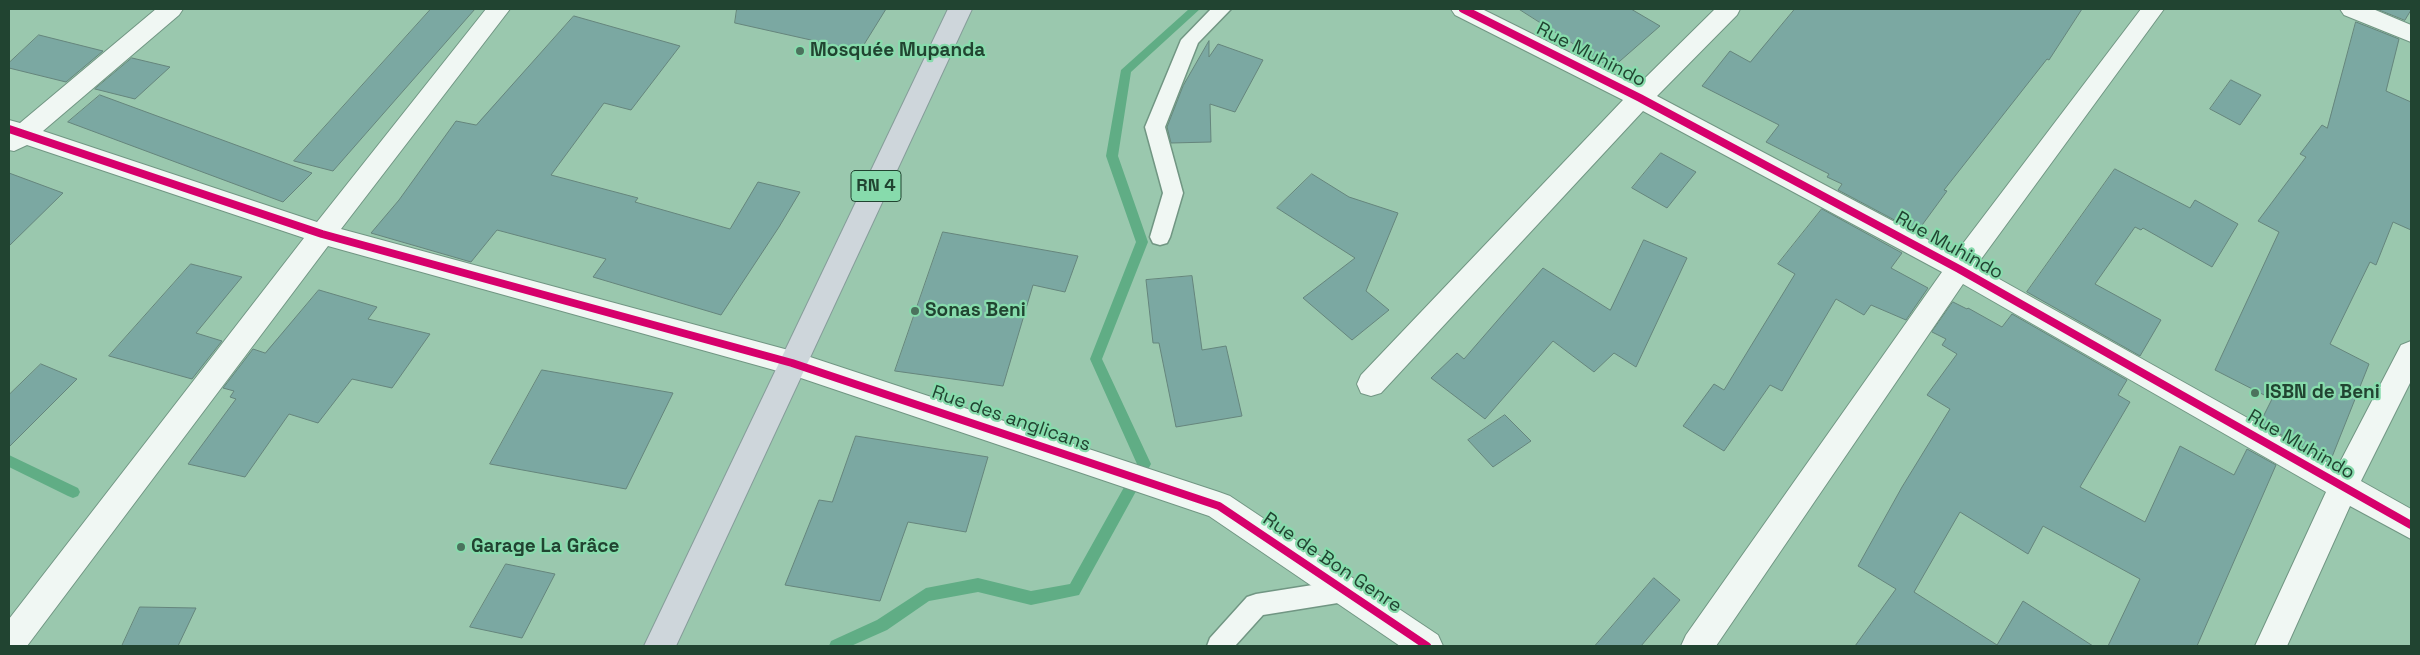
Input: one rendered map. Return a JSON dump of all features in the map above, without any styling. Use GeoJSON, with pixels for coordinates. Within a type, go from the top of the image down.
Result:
{"type":"FeatureCollection","features":[{"type":"Feature","properties":{"kind":"highway","name":"RN 4"},"geometry":{"type":"LineString","coordinates":[[660,646],[960,9]]}},
{"type":"Feature","properties":{"kind":"street"},"geometry":{"type":"LineString","coordinates":[[14,136],[171,9]]}},
{"type":"Feature","properties":{"kind":"street"},"geometry":{"type":"LineString","coordinates":[[9,644],[322,234],[499,9]]}},
{"type":"Feature","properties":{"kind":"street","name":"Rue Muhindo"},"geometry":{"type":"LineString","coordinates":[[1463,9],[1640,98],[1959,269],[2411,525]]}},
{"type":"Feature","properties":{"kind":"street"},"geometry":{"type":"LineString","coordinates":[[1372,384],[1640,98],[1729,9]]}},
{"type":"Feature","properties":{"kind":"street"},"geometry":{"type":"LineString","coordinates":[[1696,646],[1959,269],[2153,9]]}},
{"type":"Feature","properties":{"kind":"street"},"geometry":{"type":"LineString","coordinates":[[2352,9],[2411,34]]}},
{"type":"Feature","properties":{"kind":"street","name":"Rue des anglicans"},"geometry":{"type":"LineString","coordinates":[[14,136],[322,234],[792,363],[1219,506]]}},
{"type":"Feature","properties":{"kind":"street"},"geometry":{"type":"LineString","coordinates":[[2271,646],[2343,487],[2411,353]]}},
{"type":"Feature","properties":{"kind":"street","name":"Rue de Bon Genre"},"geometry":{"type":"LineString","coordinates":[[1219,506],[1427,646]]}},
{"type":"Feature","properties":{"kind":"lane"},"geometry":{"type":"LineString","coordinates":[[1160,237],[1173,193],[1155,127],[1190,40],[1222,9]]}},
{"type":"Feature","properties":{"kind":"lane"},"geometry":{"type":"LineString","coordinates":[[1219,646],[1256,605],[1344,591]]}},
{"type":"Feature","properties":{"kind":"building"},"geometry":{"type":"Polygon","coordinates":[[[431,9],[475,9],[333,171],[294,161],[431,9]]]}},
{"type":"Feature","properties":{"kind":"building"},"geometry":{"type":"Polygon","coordinates":[[[737,9],[886,9],[860,51],[735,23],[737,9]]]}},
{"type":"Feature","properties":{"kind":"building"},"geometry":{"type":"Polygon","coordinates":[[[1519,9],[1631,9],[1660,26],[1612,68],[1519,9]]]}},
{"type":"Feature","properties":{"kind":"building"},"geometry":{"type":"Polygon","coordinates":[[[1795,9],[2082,9],[2049,60],[2047,59],[1944,190],[1947,191],[1917,232],[1838,190],[1842,184],[1827,177],[1829,174],[1766,142],[1779,125],[1702,86],[1730,51],[1750,62],[1795,9]]]}},
{"type":"Feature","properties":{"kind":"building"},"geometry":{"type":"Polygon","coordinates":[[[2377,9],[2411,9],[2411,10],[2405,20],[2377,9]]]}},
{"type":"Feature","properties":{"kind":"building"},"geometry":{"type":"Polygon","coordinates":[[[574,16],[680,46],[631,110],[604,103],[551,175],[638,198],[635,202],[730,229],[758,182],[800,192],[721,315],[593,277],[606,259],[497,230],[471,262],[371,233],[399,200],[456,121],[476,125],[574,16]]]}},
{"type":"Feature","properties":{"kind":"building"},"geometry":{"type":"Polygon","coordinates":[[[2356,22],[2399,39],[2386,91],[2411,102],[2411,230],[2393,222],[2376,265],[2370,262],[2330,344],[2369,364],[2330,462],[2260,423],[2272,399],[2215,370],[2279,232],[2258,221],[2306,157],[2300,154],[2322,125],[2327,128],[2356,22]]]}},
{"type":"Feature","properties":{"kind":"building"},"geometry":{"type":"Polygon","coordinates":[[[39,35],[103,51],[66,82],[9,68],[9,63],[39,35]]]}},
{"type":"Feature","properties":{"kind":"building"},"geometry":{"type":"Polygon","coordinates":[[[1209,41],[1209,57],[1218,44],[1263,60],[1235,112],[1210,104],[1211,142],[1171,143],[1167,127],[1183,86],[1209,41]]]}},
{"type":"Feature","properties":{"kind":"building"},"geometry":{"type":"Polygon","coordinates":[[[132,58],[170,67],[135,99],[95,89],[132,58]]]}},
{"type":"Feature","properties":{"kind":"building"},"geometry":{"type":"Polygon","coordinates":[[[2231,80],[2261,95],[2240,125],[2210,109],[2231,80]]]}},
{"type":"Feature","properties":{"kind":"building"},"geometry":{"type":"Polygon","coordinates":[[[100,95],[312,173],[283,202],[68,122],[100,95]]]}},
{"type":"Feature","properties":{"kind":"building"},"geometry":{"type":"Polygon","coordinates":[[[1661,153],[1696,172],[1667,208],[1632,188],[1661,153]]]}},
{"type":"Feature","properties":{"kind":"building"},"geometry":{"type":"Polygon","coordinates":[[[2115,169],[2190,208],[2195,200],[2238,224],[2212,267],[2143,228],[2141,230],[2135,227],[2095,284],[2161,320],[2140,356],[2027,292],[2115,169]]]}},
{"type":"Feature","properties":{"kind":"building"},"geometry":{"type":"Polygon","coordinates":[[[9,173],[63,193],[9,246],[9,173]]]}},
{"type":"Feature","properties":{"kind":"building"},"geometry":{"type":"Polygon","coordinates":[[[1312,174],[1349,197],[1398,213],[1366,291],[1389,310],[1352,340],[1303,298],[1355,258],[1277,208],[1312,174]]]}},
{"type":"Feature","properties":{"kind":"building"},"geometry":{"type":"Polygon","coordinates":[[[1822,209],[1902,253],[1891,268],[1928,288],[1906,320],[1871,305],[1864,315],[1836,299],[1782,391],[1770,385],[1724,451],[1683,426],[1714,384],[1724,390],[1795,274],[1778,264],[1822,209]]]}},
{"type":"Feature","properties":{"kind":"building"},"geometry":{"type":"Polygon","coordinates":[[[943,232],[1078,256],[1065,292],[1033,285],[1003,386],[895,371],[943,232]]]}},
{"type":"Feature","properties":{"kind":"building"},"geometry":{"type":"Polygon","coordinates":[[[1644,240],[1687,258],[1636,367],[1614,353],[1594,372],[1553,341],[1485,419],[1431,378],[1457,353],[1464,359],[1543,268],[1610,310],[1644,240]]]}},
{"type":"Feature","properties":{"kind":"building"},"geometry":{"type":"Polygon","coordinates":[[[191,264],[242,277],[196,333],[222,341],[192,379],[109,356],[191,264]]]}},
{"type":"Feature","properties":{"kind":"building"},"geometry":{"type":"Polygon","coordinates":[[[1192,276],[1202,350],[1226,346],[1242,416],[1176,427],[1159,343],[1153,343],[1146,280],[1192,276]]]}},
{"type":"Feature","properties":{"kind":"building"},"geometry":{"type":"Polygon","coordinates":[[[319,290],[377,307],[368,319],[430,334],[392,388],[352,379],[318,423],[289,414],[245,477],[188,464],[236,399],[230,397],[234,391],[223,388],[253,349],[265,353],[319,290]]]}},
{"type":"Feature","properties":{"kind":"building"},"geometry":{"type":"Polygon","coordinates":[[[1953,302],[2002,327],[2012,314],[2127,380],[2118,395],[2130,402],[2080,487],[2145,522],[2180,446],[2234,475],[2247,449],[2276,465],[2197,646],[2108,646],[2140,579],[2043,526],[2028,554],[1960,512],[1914,592],[1997,645],[2023,601],[2093,646],[1855,646],[1896,589],[1858,566],[1902,487],[1950,409],[1927,395],[1957,354],[1942,345],[1946,339],[1932,332],[1953,302]]]}},
{"type":"Feature","properties":{"kind":"building"},"geometry":{"type":"Polygon","coordinates":[[[41,364],[77,379],[9,447],[9,395],[41,364]]]}},
{"type":"Feature","properties":{"kind":"building"},"geometry":{"type":"Polygon","coordinates":[[[542,370],[673,393],[626,489],[490,464],[542,370]]]}},
{"type":"Feature","properties":{"kind":"building"},"geometry":{"type":"Polygon","coordinates":[[[1505,415],[1531,441],[1493,467],[1468,440],[1505,415]]]}},
{"type":"Feature","properties":{"kind":"building"},"geometry":{"type":"Polygon","coordinates":[[[856,436],[988,457],[966,532],[908,522],[880,601],[785,585],[819,500],[832,502],[856,436]]]}},
{"type":"Feature","properties":{"kind":"building"},"geometry":{"type":"Polygon","coordinates":[[[506,564],[555,574],[522,638],[470,627],[506,564]]]}},
{"type":"Feature","properties":{"kind":"building"},"geometry":{"type":"Polygon","coordinates":[[[1654,578],[1680,600],[1641,646],[1595,646],[1654,578]]]}},
{"type":"Feature","properties":{"kind":"building"},"geometry":{"type":"Polygon","coordinates":[[[140,607],[196,608],[178,646],[122,646],[140,607]]]}},
{"type":"Feature","properties":{"kind":"waterway"},"geometry":{"type":"LineString","coordinates":[[836,646],[882,625],[926,595],[978,585],[1031,598],[1074,590],[1144,464],[1096,359],[1142,242],[1112,156],[1126,70],[1195,9]]}},
{"type":"Feature","properties":{"kind":"waterway"},"geometry":{"type":"LineString","coordinates":[[9,461],[73,492]]}},
{"type":"Feature","properties":{"kind":"cycle path"},"geometry":{"type":"LineString","coordinates":[[1463,9],[1640,98],[1959,269],[2411,525]]}},
{"type":"Feature","properties":{"kind":"cycle path"},"geometry":{"type":"LineString","coordinates":[[9,129],[322,234],[792,363],[1219,506],[1427,646]]}},
{"type":"Feature","properties":{"kind":"place","name":"Mosquée Mupanda"},"geometry":{"type":"Point","coordinates":[800,51]}},
{"type":"Feature","properties":{"kind":"place","name":"Sonas Beni"},"geometry":{"type":"Point","coordinates":[915,311]}},
{"type":"Feature","properties":{"kind":"place","name":"ISBN de Beni"},"geometry":{"type":"Point","coordinates":[2255,393]}},
{"type":"Feature","properties":{"kind":"place","name":"Garage La Grâce"},"geometry":{"type":"Point","coordinates":[461,547]}}]}
